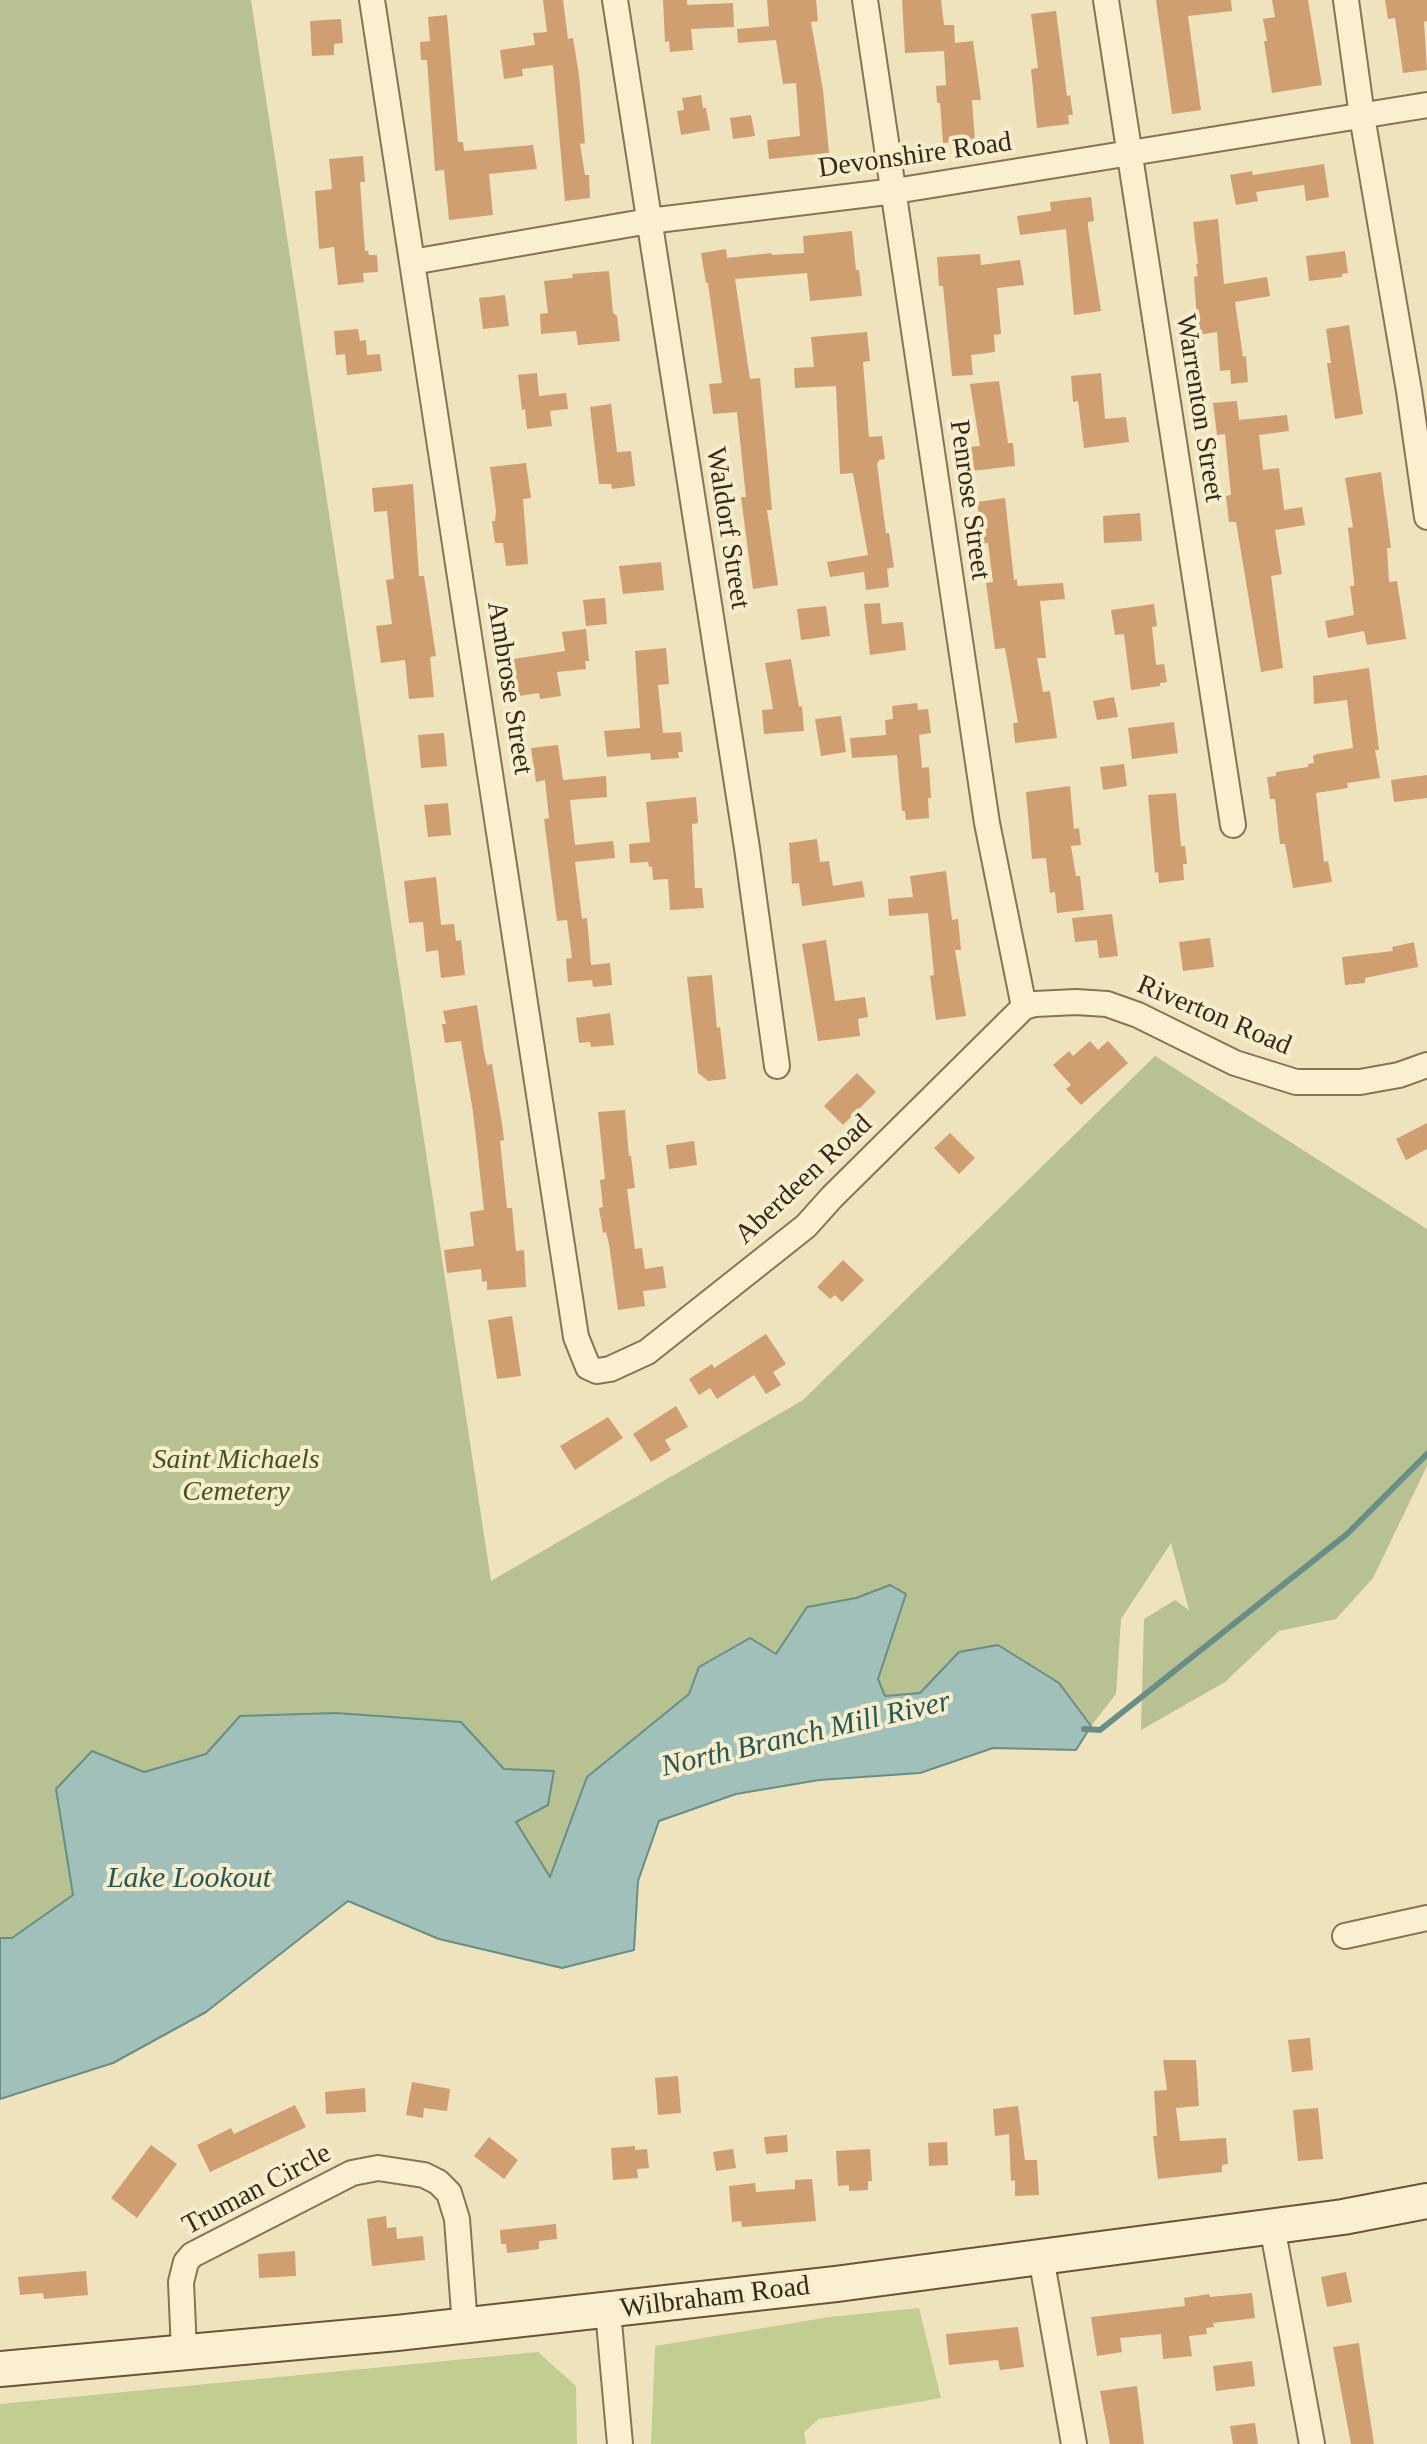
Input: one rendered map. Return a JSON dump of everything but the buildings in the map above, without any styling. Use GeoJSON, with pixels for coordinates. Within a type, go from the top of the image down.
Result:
{"type":"FeatureCollection","features":[{"type":"Feature","properties":{"kind":"main road","name":"Wilbraham Road"},"geometry":{"type":"LineString","coordinates":[[0,2369],[608,2311],[1272,2226],[1427,2201]]}},
{"type":"Feature","properties":{"kind":"street","name":"Ambrose Street"},"geometry":{"type":"LineString","coordinates":[[372,0],[576,1337],[588,1367],[604,1371]]}},
{"type":"Feature","properties":{"kind":"street","name":"Waldorf Street"},"geometry":{"type":"LineString","coordinates":[[615,0],[747,848],[777,1066]]}},
{"type":"Feature","properties":{"kind":"street","name":"Penrose Street"},"geometry":{"type":"LineString","coordinates":[[865,0],[987,823],[1024,1007]]}},
{"type":"Feature","properties":{"kind":"street","name":"Warrenton Street"},"geometry":{"type":"LineString","coordinates":[[1106,0],[1233,825]]}},
{"type":"Feature","properties":{"kind":"street"},"geometry":{"type":"LineString","coordinates":[[1346,0],[1427,517]]}},
{"type":"Feature","properties":{"kind":"street","name":"Devonshire Road"},"geometry":{"type":"LineString","coordinates":[[412,262],[649,221],[895,191],[1427,105]]}},
{"type":"Feature","properties":{"kind":"street","name":"Riverton Road"},"geometry":{"type":"LineString","coordinates":[[1024,1007],[1076,1002],[1107,1004],[1138,1015],[1235,1063],[1296,1082],[1360,1082],[1399,1075],[1427,1065]]}},
{"type":"Feature","properties":{"kind":"street","name":"Aberdeen Road"},"geometry":{"type":"LineString","coordinates":[[604,1371],[628,1363],[668,1338],[806,1226],[1024,1007]]}},
{"type":"Feature","properties":{"kind":"street"},"geometry":{"type":"LineString","coordinates":[[1345,1936],[1427,1918]]}},
{"type":"Feature","properties":{"kind":"street","name":"Truman Circle"},"geometry":{"type":"LineString","coordinates":[[184,2351],[181,2282],[186,2262],[192,2255],[352,2173],[378,2168],[424,2175],[438,2182],[449,2193],[457,2219],[465,2326]]}},
{"type":"Feature","properties":{"kind":"street"},"geometry":{"type":"LineString","coordinates":[[1272,2226],[1312,2444]]}},
{"type":"Feature","properties":{"kind":"street"},"geometry":{"type":"LineString","coordinates":[[1041,2257],[1074,2444]]}},
{"type":"Feature","properties":{"kind":"street"},"geometry":{"type":"LineString","coordinates":[[608,2311],[620,2444]]}},
{"type":"Feature","properties":{"kind":"green space","name":"Saint Michaels Cemetery"},"geometry":{"type":"Polygon","coordinates":[[[0,0],[251,0],[491,1581],[803,1400],[1155,1056],[1427,1229],[1427,1466],[1373,1578],[1336,1619],[1279,1631],[1225,1682],[1141,1730],[1144,1619],[1175,1600],[1189,1610],[1171,1543],[1121,1619],[1116,1694],[1091,1726],[1059,1683],[959,1652],[920,1693],[886,1696],[878,1680],[856,1598],[808,1607],[776,1654],[689,1694],[587,1777],[550,1878],[515,1822],[504,1769],[461,1722],[336,1713],[240,1716],[206,1754],[143,1772],[56,1789],[73,1895],[12,1938],[0,1938],[0,0]]]}},
{"type":"Feature","properties":{"kind":"green space"},"geometry":{"type":"Polygon","coordinates":[[[919,2308],[941,2398],[819,2419],[804,2432],[806,2444],[651,2444],[655,2346],[829,2317],[919,2308]]]}},
{"type":"Feature","properties":{"kind":"green space"},"geometry":{"type":"Polygon","coordinates":[[[538,2352],[576,2386],[577,2444],[0,2444],[0,2404],[538,2352]]]}},
{"type":"Feature","properties":{"kind":"water","name":"Lake Lookout"},"geometry":{"type":"Polygon","coordinates":[[[890,1585],[906,1594],[878,1679],[885,1696],[920,1693],[959,1652],[998,1645],[1059,1683],[1091,1726],[1076,1750],[993,1748],[920,1773],[819,1780],[736,1794],[659,1821],[638,1881],[634,1950],[562,1968],[439,1939],[348,1901],[206,2012],[113,2063],[0,2099],[0,1938],[12,1938],[73,1895],[56,1789],[92,1751],[144,1772],[206,1754],[240,1716],[336,1713],[461,1722],[504,1769],[554,1771],[548,1805],[516,1822],[550,1877],[587,1777],[689,1694],[699,1667],[750,1638],[776,1654],[807,1607],[856,1598],[890,1585]]]}},
{"type":"Feature","properties":{"kind":"waterway","name":"North Branch Mill River"},"geometry":{"type":"LineString","coordinates":[[1084,1729],[1100,1730],[1347,1534],[1427,1454]]}}]}
